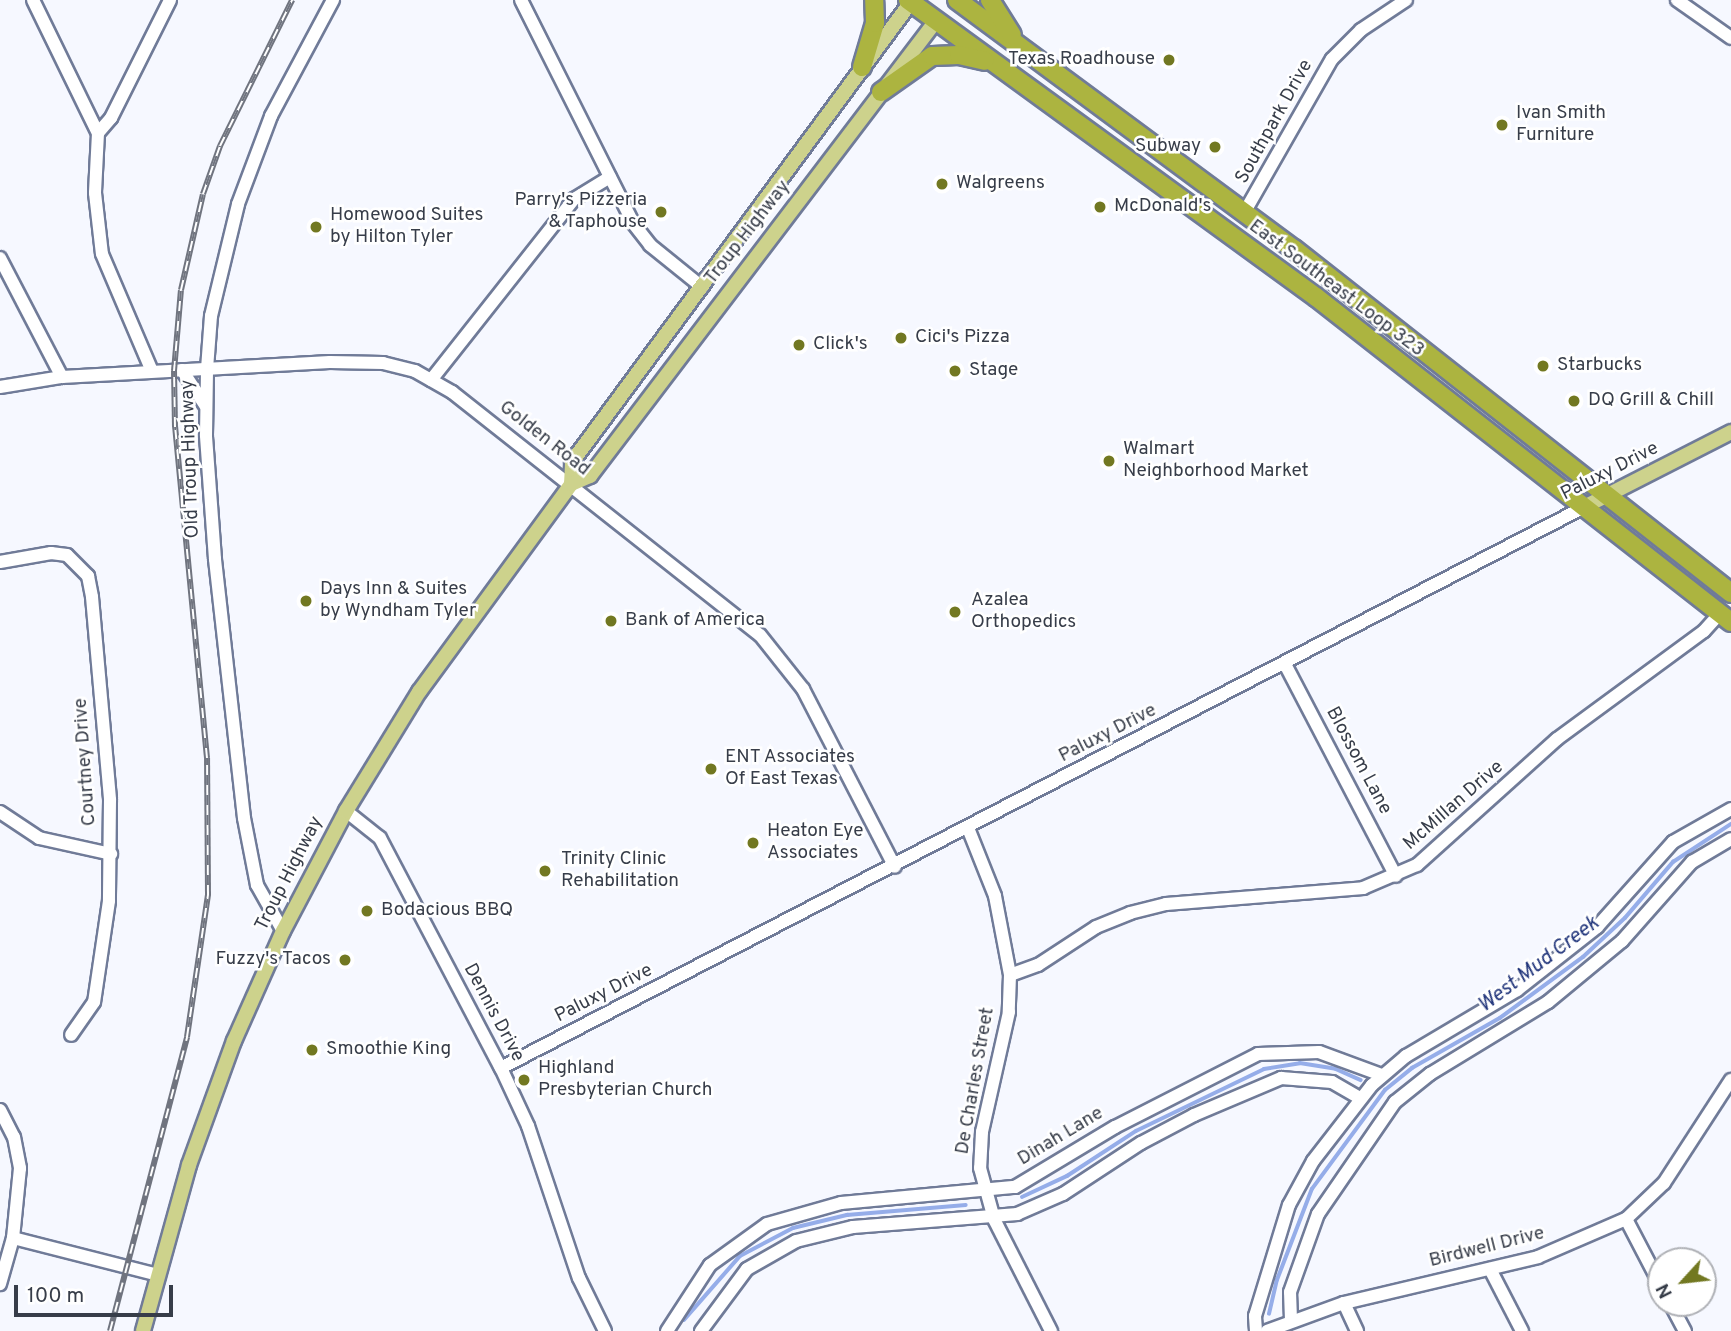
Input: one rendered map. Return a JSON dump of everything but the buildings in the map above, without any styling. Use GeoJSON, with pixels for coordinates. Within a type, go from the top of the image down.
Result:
{"type":"FeatureCollection","features":[{"type":"Feature","properties":{"kind":"highway"},"geometry":{"type":"LineString","coordinates":[[862,67],[875,23],[874,0]]}},
{"type":"Feature","properties":{"kind":"highway","name":"Troup Highway"},"geometry":{"type":"LineString","coordinates":[[936,22],[954,0]]}},
{"type":"Feature","properties":{"kind":"highway","name":"East Southeast Loop 323"},"geometry":{"type":"LineString","coordinates":[[954,0],[1244,213],[1731,593]]}},
{"type":"Feature","properties":{"kind":"highway"},"geometry":{"type":"LineString","coordinates":[[990,0],[1020,46]]}},
{"type":"Feature","properties":{"kind":"highway","name":"East Southeast Loop 323"},"geometry":{"type":"LineString","coordinates":[[911,1],[992,63],[1317,297],[1725,617]]}},
{"type":"Feature","properties":{"kind":"highway"},"geometry":{"type":"LineString","coordinates":[[881,92],[932,56],[959,55],[992,63]]}},
{"type":"Feature","properties":{"kind":"main road","name":"Troup Highway"},"geometry":{"type":"LineString","coordinates":[[143,1331],[189,1165],[222,1074],[283,931],[346,811],[419,692],[570,484],[572,462],[911,1]]}},
{"type":"Feature","properties":{"kind":"main road","name":"Troup Highway"},"geometry":{"type":"LineString","coordinates":[[570,484],[590,476],[936,22]]}},
{"type":"Feature","properties":{"kind":"main road","name":"Paluxy Drive"},"geometry":{"type":"LineString","coordinates":[[1586,506],[1731,432]]}},
{"type":"Feature","properties":{"kind":"street"},"geometry":{"type":"LineString","coordinates":[[33,0],[98,133],[95,192],[102,254],[152,371]]}},
{"type":"Feature","properties":{"kind":"street"},"geometry":{"type":"LineString","coordinates":[[98,133],[111,118],[170,0]]}},
{"type":"Feature","properties":{"kind":"street","name":"Old Troup Highway"},"geometry":{"type":"LineString","coordinates":[[283,931],[257,885],[244,818],[215,559],[206,410],[207,369],[211,316],[238,204],[271,116],[333,0]]}},
{"type":"Feature","properties":{"kind":"street"},"geometry":{"type":"LineString","coordinates":[[522,0],[633,223],[650,245],[702,287]]}},
{"type":"Feature","properties":{"kind":"street","name":"Southpark Drive"},"geometry":{"type":"LineString","coordinates":[[1244,213],[1332,59],[1361,30],[1406,0]]}},
{"type":"Feature","properties":{"kind":"street"},"geometry":{"type":"LineString","coordinates":[[1677,0],[1731,38]]}},
{"type":"Feature","properties":{"kind":"street"},"geometry":{"type":"LineString","coordinates":[[430,380],[574,199],[610,177]]}},
{"type":"Feature","properties":{"kind":"street"},"geometry":{"type":"LineString","coordinates":[[0,258],[62,377]]}},
{"type":"Feature","properties":{"kind":"street","name":"Golden Road"},"geometry":{"type":"LineString","coordinates":[[0,387],[62,377],[152,371],[383,363],[430,380],[727,606],[786,664],[895,867]]}},
{"type":"Feature","properties":{"kind":"street"},"geometry":{"type":"LineString","coordinates":[[183,370],[206,410]]}},
{"type":"Feature","properties":{"kind":"street","name":"Paluxy Drive"},"geometry":{"type":"LineString","coordinates":[[501,1068],[895,867],[1586,506]]}},
{"type":"Feature","properties":{"kind":"street","name":"Courtney Drive"},"geometry":{"type":"LineString","coordinates":[[0,562],[51,553],[67,555],[88,576],[110,800],[111,854],[94,1003],[71,1035]]}},
{"type":"Feature","properties":{"kind":"street","name":"McMillan Drive"},"geometry":{"type":"LineString","coordinates":[[1010,975],[1038,965],[1096,927],[1130,913],[1166,904],[1337,892],[1396,876],[1436,851],[1557,739],[1725,617]]}},
{"type":"Feature","properties":{"kind":"street","name":"Blossom Lane"},"geometry":{"type":"LineString","coordinates":[[1285,664],[1396,876]]}},
{"type":"Feature","properties":{"kind":"street"},"geometry":{"type":"LineString","coordinates":[[1256,1331],[1255,1316],[1289,1205],[1313,1161],[1360,1098],[1382,1075],[1517,990],[1597,927],[1673,842],[1731,809]]}},
{"type":"Feature","properties":{"kind":"street","name":"Dennis Drive"},"geometry":{"type":"LineString","coordinates":[[346,811],[380,838],[501,1068],[528,1126],[579,1278],[605,1331]]}},
{"type":"Feature","properties":{"kind":"street"},"geometry":{"type":"LineString","coordinates":[[0,812],[39,838],[111,854]]}},
{"type":"Feature","properties":{"kind":"street","name":"De Charles Street"},"geometry":{"type":"LineString","coordinates":[[968,828],[995,896],[1010,975],[1009,1013],[982,1132],[979,1168],[994,1219],[1051,1331]]}},
{"type":"Feature","properties":{"kind":"street"},"geometry":{"type":"LineString","coordinates":[[1291,1320],[1290,1292],[1318,1214],[1395,1102],[1430,1074],[1503,1033],[1569,985],[1622,941],[1684,870],[1731,839]]}},
{"type":"Feature","properties":{"kind":"street","name":"Dinah Lane"},"geometry":{"type":"LineString","coordinates":[[667,1331],[710,1265],[767,1224],[842,1203],[1014,1187],[1039,1175],[1115,1127],[1258,1054],[1319,1052],[1382,1075]]}},
{"type":"Feature","properties":{"kind":"street"},"geometry":{"type":"LineString","coordinates":[[701,1331],[747,1269],[796,1241],[853,1227],[994,1219],[1063,1194],[1141,1143],[1255,1086],[1307,1077],[1332,1082],[1360,1098]]}},
{"type":"Feature","properties":{"kind":"street"},"geometry":{"type":"LineString","coordinates":[[1727,1086],[1731,1105]]}},
{"type":"Feature","properties":{"kind":"street","name":"Birdwell Drive"},"geometry":{"type":"LineString","coordinates":[[1267,1331],[1291,1320],[1344,1303],[1538,1257],[1626,1219],[1664,1183],[1727,1086]]}},
{"type":"Feature","properties":{"kind":"street"},"geometry":{"type":"LineString","coordinates":[[0,1110],[14,1138],[20,1168],[13,1238],[0,1284]]}},
{"type":"Feature","properties":{"kind":"street"},"geometry":{"type":"LineString","coordinates":[[1626,1219],[1647,1259]]}},
{"type":"Feature","properties":{"kind":"street"},"geometry":{"type":"LineString","coordinates":[[13,1238],[158,1275]]}},
{"type":"Feature","properties":{"kind":"street"},"geometry":{"type":"LineString","coordinates":[[1490,1269],[1522,1331]]}},
{"type":"Feature","properties":{"kind":"street"},"geometry":{"type":"LineString","coordinates":[[1344,1303],[1357,1331]]}},
{"type":"Feature","properties":{"kind":"waterway","name":"West Mud Creek"},"geometry":{"type":"LineString","coordinates":[[1269,1314],[1277,1280],[1312,1189],[1385,1090],[1412,1068],[1500,1018],[1583,957],[1625,918],[1673,862],[1731,824]]}},
{"type":"Feature","properties":{"kind":"waterway"},"geometry":{"type":"LineString","coordinates":[[1022,1197],[1067,1176],[1136,1131],[1264,1069],[1300,1063],[1336,1069],[1361,1080]]}},
{"type":"Feature","properties":{"kind":"waterway"},"geometry":{"type":"LineString","coordinates":[[684,1320],[740,1256],[793,1228],[847,1215],[966,1205]]}},
{"type":"Feature","properties":{"kind":"railway"},"geometry":{"type":"LineString","coordinates":[[110,1331],[187,1037],[208,895],[207,758],[175,427],[174,371],[181,290],[203,194],[220,146],[292,0]]}},
{"type":"Feature","properties":{"kind":"place","name":"Texas Roadhouse"},"geometry":{"type":"Point","coordinates":[1169,60]}},
{"type":"Feature","properties":{"kind":"place","name":"Ivan Smith Furniture"},"geometry":{"type":"Point","coordinates":[1502,125]}},
{"type":"Feature","properties":{"kind":"place","name":"Subway"},"geometry":{"type":"Point","coordinates":[1215,147]}},
{"type":"Feature","properties":{"kind":"place","name":"Walgreens"},"geometry":{"type":"Point","coordinates":[942,184]}},
{"type":"Feature","properties":{"kind":"place","name":"McDonald's"},"geometry":{"type":"Point","coordinates":[1100,207]}},
{"type":"Feature","properties":{"kind":"place","name":"Parry's Pizzeria & Taphouse"},"geometry":{"type":"Point","coordinates":[661,212]}},
{"type":"Feature","properties":{"kind":"place","name":"Homewood Suites by Hilton Tyler"},"geometry":{"type":"Point","coordinates":[316,227]}},
{"type":"Feature","properties":{"kind":"place","name":"Cici's Pizza"},"geometry":{"type":"Point","coordinates":[901,338]}},
{"type":"Feature","properties":{"kind":"place","name":"Click's"},"geometry":{"type":"Point","coordinates":[799,345]}},
{"type":"Feature","properties":{"kind":"place","name":"Starbucks"},"geometry":{"type":"Point","coordinates":[1543,366]}},
{"type":"Feature","properties":{"kind":"place","name":"Stage"},"geometry":{"type":"Point","coordinates":[955,371]}},
{"type":"Feature","properties":{"kind":"place","name":"DQ Grill & Chill"},"geometry":{"type":"Point","coordinates":[1574,401]}},
{"type":"Feature","properties":{"kind":"place","name":"Walmart Neighborhood Market"},"geometry":{"type":"Point","coordinates":[1109,461]}},
{"type":"Feature","properties":{"kind":"place","name":"Days Inn & Suites by Wyndham Tyler"},"geometry":{"type":"Point","coordinates":[306,601]}},
{"type":"Feature","properties":{"kind":"place","name":"Azalea Orthopedics"},"geometry":{"type":"Point","coordinates":[955,612]}},
{"type":"Feature","properties":{"kind":"place","name":"Bank of America"},"geometry":{"type":"Point","coordinates":[611,621]}},
{"type":"Feature","properties":{"kind":"place","name":"ENT Associates Of East Texas"},"geometry":{"type":"Point","coordinates":[711,769]}},
{"type":"Feature","properties":{"kind":"place","name":"Heaton Eye Associates"},"geometry":{"type":"Point","coordinates":[753,843]}},
{"type":"Feature","properties":{"kind":"place","name":"Trinity Clinic Rehabilitation"},"geometry":{"type":"Point","coordinates":[545,871]}},
{"type":"Feature","properties":{"kind":"place","name":"Bodacious BBQ"},"geometry":{"type":"Point","coordinates":[367,911]}},
{"type":"Feature","properties":{"kind":"place","name":"Fuzzy's Tacos"},"geometry":{"type":"Point","coordinates":[345,960]}},
{"type":"Feature","properties":{"kind":"place","name":"Smoothie King"},"geometry":{"type":"Point","coordinates":[312,1050]}},
{"type":"Feature","properties":{"kind":"place","name":"Highland Presbyterian Church"},"geometry":{"type":"Point","coordinates":[524,1080]}}]}
